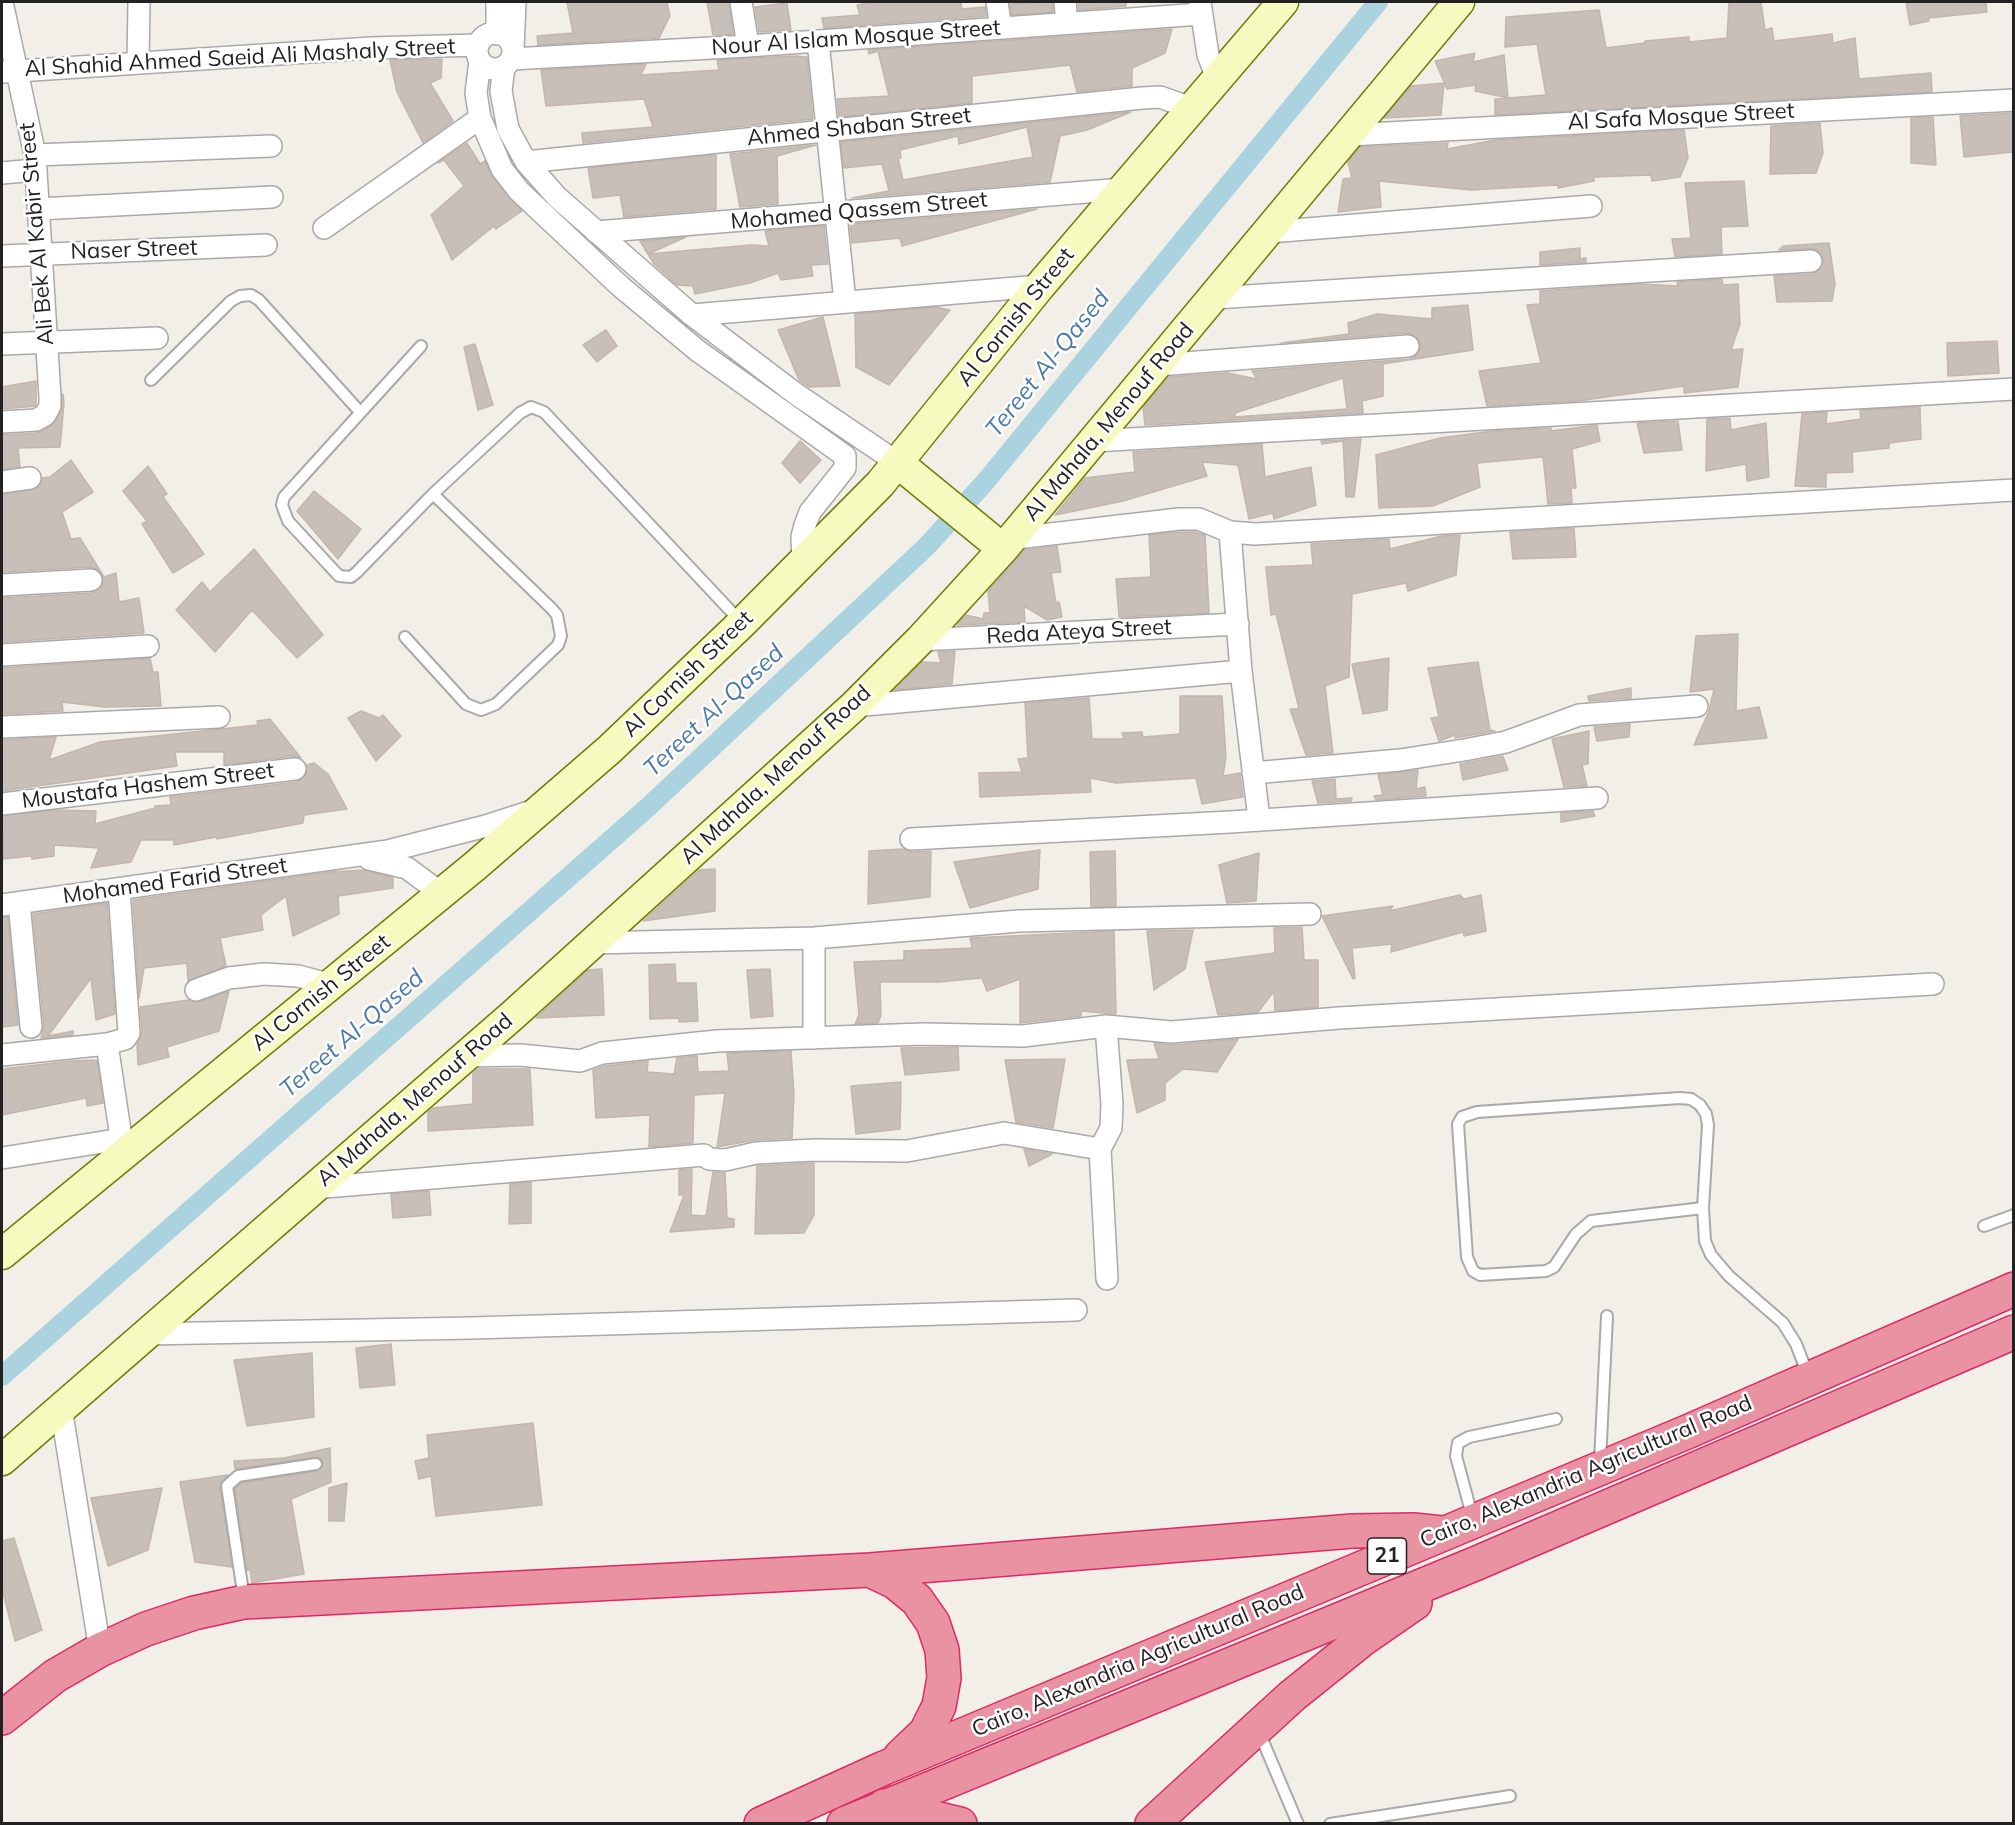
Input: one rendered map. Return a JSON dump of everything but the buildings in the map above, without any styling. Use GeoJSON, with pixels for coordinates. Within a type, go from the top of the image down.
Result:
{"type":"FeatureCollection","features":[{"type":"Feature","properties":{"kind":"highway","name":"Cairo, Alexandria Agricultural Road"},"geometry":{"type":"LineString","coordinates":[[761,1824],[884,1768],[1600,1468],[2013,1289]]}},
{"type":"Feature","properties":{"kind":"highway","name":"Cairo, Alexandria Agricultural Road"},"geometry":{"type":"LineString","coordinates":[[844,1824],[1477,1563],[2011,1337]]}},
{"type":"Feature","properties":{"kind":"highway"},"geometry":{"type":"LineString","coordinates":[[6,1710],[55,1676],[100,1650],[146,1629],[194,1613],[244,1602],[870,1570],[1353,1531],[1413,1530],[1442,1533]]}},
{"type":"Feature","properties":{"kind":"highway"},"geometry":{"type":"LineString","coordinates":[[1152,1824],[1257,1726],[1363,1639],[1477,1563]]}},
{"type":"Feature","properties":{"kind":"highway"},"geometry":{"type":"LineString","coordinates":[[870,1570],[895,1582],[917,1600],[933,1623],[942,1650],[944,1669],[939,1706],[926,1732],[908,1753],[884,1768]]}},
{"type":"Feature","properties":{"kind":"highway"},"geometry":{"type":"LineString","coordinates":[[884,1806],[960,1824]]}},
{"type":"Feature","properties":{"kind":"main road","name":"Al Cornish Street"},"geometry":{"type":"LineString","coordinates":[[2,1254],[123,1147],[332,984],[442,894],[675,688],[742,623],[880,484],[1040,286],[1283,2]]}},
{"type":"Feature","properties":{"kind":"main road","name":"Al Mahala, Menouf Road"},"geometry":{"type":"LineString","coordinates":[[2,1460],[592,943],[854,706],[920,640],[1094,441],[1460,2]]}},
{"type":"Feature","properties":{"kind":"main road"},"geometry":{"type":"LineString","coordinates":[[898,463],[1005,544]]}},
{"type":"Feature","properties":{"kind":"street","name":"Ali Bek Al Kabir Street"},"geometry":{"type":"LineString","coordinates":[[2,2],[10,71],[35,163],[50,397],[50,406],[45,415],[36,420],[2,422]]}},
{"type":"Feature","properties":{"kind":"street"},"geometry":{"type":"LineString","coordinates":[[138,63],[139,2]]}},
{"type":"Feature","properties":{"kind":"street"},"geometry":{"type":"LineString","coordinates":[[497,2],[497,34]]}},
{"type":"Feature","properties":{"kind":"street"},"geometry":{"type":"LineString","coordinates":[[515,2],[509,58],[501,91],[508,129],[526,162],[557,197],[692,315],[796,394],[898,463]]}},
{"type":"Feature","properties":{"kind":"street"},"geometry":{"type":"LineString","coordinates":[[741,2],[748,46]]}},
{"type":"Feature","properties":{"kind":"street"},"geometry":{"type":"LineString","coordinates":[[997,2],[1001,28]]}},
{"type":"Feature","properties":{"kind":"street"},"geometry":{"type":"LineString","coordinates":[[1065,2],[1067,24]]}},
{"type":"Feature","properties":{"kind":"street"},"geometry":{"type":"LineString","coordinates":[[1200,8],[1208,55],[1217,78]]}},
{"type":"Feature","properties":{"kind":"street","name":"Nour Al Islam Mosque Street"},"geometry":{"type":"LineString","coordinates":[[509,58],[748,46],[1067,24],[1114,11],[1200,8]]}},
{"type":"Feature","properties":{"kind":"street"},"geometry":{"type":"LineString","coordinates":[[509,58],[507,39],[497,34],[486,36],[479,53],[476,93],[480,118],[489,144],[502,168],[519,191],[604,271],[698,351],[845,456],[845,468],[810,512],[802,537],[803,562]]}},
{"type":"Feature","properties":{"kind":"street"},"geometry":{"type":"LineString","coordinates":[[819,41],[845,302]]}},
{"type":"Feature","properties":{"kind":"street","name":"Al Shahid Ahmed Saeid Ali Mashaly Street"},"geometry":{"type":"LineString","coordinates":[[10,71],[371,48],[479,53]]}},
{"type":"Feature","properties":{"kind":"street"},"geometry":{"type":"LineString","coordinates":[[479,53],[490,69],[509,58]]}},
{"type":"Feature","properties":{"kind":"street","name":"Ahmed Shaban Street"},"geometry":{"type":"LineString","coordinates":[[526,162],[1142,98],[1160,97],[1191,108]]}},
{"type":"Feature","properties":{"kind":"street","name":"Al Safa Mosque Street"},"geometry":{"type":"LineString","coordinates":[[1349,135],[2013,100]]}},
{"type":"Feature","properties":{"kind":"street"},"geometry":{"type":"LineString","coordinates":[[324,228],[480,118]]}},
{"type":"Feature","properties":{"kind":"street"},"geometry":{"type":"LineString","coordinates":[[2,172],[35,163],[271,146]]}},
{"type":"Feature","properties":{"kind":"street","name":"Mohamed Qassem Street"},"geometry":{"type":"LineString","coordinates":[[596,232],[1123,189]]}},
{"type":"Feature","properties":{"kind":"street"},"geometry":{"type":"LineString","coordinates":[[38,209],[272,197]]}},
{"type":"Feature","properties":{"kind":"street"},"geometry":{"type":"LineString","coordinates":[[1269,231],[1592,206]]}},
{"type":"Feature","properties":{"kind":"street","name":"Naser Street"},"geometry":{"type":"LineString","coordinates":[[2,255],[266,245]]}},
{"type":"Feature","properties":{"kind":"street"},"geometry":{"type":"LineString","coordinates":[[1214,298],[1811,261]]}},
{"type":"Feature","properties":{"kind":"street"},"geometry":{"type":"LineString","coordinates":[[692,315],[1040,286]]}},
{"type":"Feature","properties":{"kind":"street"},"geometry":{"type":"LineString","coordinates":[[2,344],[157,338]]}},
{"type":"Feature","properties":{"kind":"street"},"geometry":{"type":"LineString","coordinates":[[1158,365],[1408,346]]}},
{"type":"Feature","properties":{"kind":"street"},"geometry":{"type":"LineString","coordinates":[[1094,441],[2013,389]]}},
{"type":"Feature","properties":{"kind":"street"},"geometry":{"type":"LineString","coordinates":[[2,482],[30,478]]}},
{"type":"Feature","properties":{"kind":"street"},"geometry":{"type":"LineString","coordinates":[[1005,544],[1179,519],[1209,522],[1230,532],[1275,534],[2013,490]]}},
{"type":"Feature","properties":{"kind":"street"},"geometry":{"type":"LineString","coordinates":[[1230,532],[1241,671],[1259,819]]}},
{"type":"Feature","properties":{"kind":"street"},"geometry":{"type":"LineString","coordinates":[[2,585],[91,580]]}},
{"type":"Feature","properties":{"kind":"street","name":"Reda Ateya Street"},"geometry":{"type":"LineString","coordinates":[[920,640],[1238,624]]}},
{"type":"Feature","properties":{"kind":"street"},"geometry":{"type":"LineString","coordinates":[[2,655],[148,646]]}},
{"type":"Feature","properties":{"kind":"street"},"geometry":{"type":"LineString","coordinates":[[854,706],[1241,671]]}},
{"type":"Feature","properties":{"kind":"street"},"geometry":{"type":"LineString","coordinates":[[1253,773],[1400,760],[1506,742],[1579,715],[1697,706]]}},
{"type":"Feature","properties":{"kind":"street"},"geometry":{"type":"LineString","coordinates":[[2,728],[219,717]]}},
{"type":"Feature","properties":{"kind":"street","name":"Moustafa Hashem Street"},"geometry":{"type":"LineString","coordinates":[[2,804],[295,769]]}},
{"type":"Feature","properties":{"kind":"street"},"geometry":{"type":"LineString","coordinates":[[911,838],[1597,798]]}},
{"type":"Feature","properties":{"kind":"street","name":"Mohamed Farid Street"},"geometry":{"type":"LineString","coordinates":[[10,904],[348,858],[428,842],[543,807]]}},
{"type":"Feature","properties":{"kind":"street","name":"Mohamed Farid Street"},"geometry":{"type":"LineString","coordinates":[[348,858],[378,859],[407,867],[442,894]]}},
{"type":"Feature","properties":{"kind":"street"},"geometry":{"type":"LineString","coordinates":[[2,1055],[107,1044],[125,1039],[129,1033],[119,889]]}},
{"type":"Feature","properties":{"kind":"street"},"geometry":{"type":"LineString","coordinates":[[10,904],[31,1027]]}},
{"type":"Feature","properties":{"kind":"street"},"geometry":{"type":"LineString","coordinates":[[592,943],[814,938],[1019,921],[1310,914]]}},
{"type":"Feature","properties":{"kind":"street"},"geometry":{"type":"LineString","coordinates":[[814,938],[814,1038]]}},
{"type":"Feature","properties":{"kind":"street"},"geometry":{"type":"LineString","coordinates":[[196,990],[229,978],[264,974],[298,976],[332,984]]}},
{"type":"Feature","properties":{"kind":"street"},"geometry":{"type":"LineString","coordinates":[[465,1056],[520,1055],[580,1061],[602,1053],[717,1041],[924,1034],[1023,1036],[1106,1026],[1171,1032],[1351,1017],[1934,984]]}},
{"type":"Feature","properties":{"kind":"street"},"geometry":{"type":"LineString","coordinates":[[1106,1026],[1112,1104],[1111,1128],[1100,1149],[1107,1279]]}},
{"type":"Feature","properties":{"kind":"street"},"geometry":{"type":"LineString","coordinates":[[2,1158],[123,1147],[107,1044]]}},
{"type":"Feature","properties":{"kind":"street"},"geometry":{"type":"LineString","coordinates":[[314,1188],[705,1155],[709,1159],[725,1160],[756,1154],[814,1150],[907,1151],[1004,1133],[1100,1149]]}},
{"type":"Feature","properties":{"kind":"street"},"geometry":{"type":"LineString","coordinates":[[146,1334],[1076,1310]]}},
{"type":"Feature","properties":{"kind":"street"},"geometry":{"type":"LineString","coordinates":[[61,1408],[100,1650]]}},
{"type":"Feature","properties":{"kind":"lane"},"geometry":{"type":"LineString","coordinates":[[151,380],[231,301],[240,296],[251,295],[259,300],[360,412]]}},
{"type":"Feature","properties":{"kind":"lane"},"geometry":{"type":"LineString","coordinates":[[421,346],[284,497],[282,505],[288,521],[339,576],[351,577],[433,494],[525,409],[538,408],[742,623]]}},
{"type":"Feature","properties":{"kind":"lane"},"geometry":{"type":"LineString","coordinates":[[405,637],[466,704],[481,710],[496,704],[558,645],[561,636],[557,615],[551,608],[433,494]]}},
{"type":"Feature","properties":{"kind":"lane"},"geometry":{"type":"LineString","coordinates":[[1703,1208],[1591,1221],[1576,1234],[1554,1267],[1546,1271],[1488,1277],[1480,1275],[1473,1271],[1467,1257],[1458,1124],[1462,1118],[1477,1112],[1691,1099],[1700,1105],[1706,1114],[1708,1125],[1703,1208],[1705,1241],[1711,1255],[1729,1276],[1783,1323],[1796,1344],[1809,1378]]}},
{"type":"Feature","properties":{"kind":"lane"},"geometry":{"type":"LineString","coordinates":[[1984,1226],[2013,1215]]}},
{"type":"Feature","properties":{"kind":"lane"},"geometry":{"type":"LineString","coordinates":[[1600,1468],[1607,1316]]}},
{"type":"Feature","properties":{"kind":"lane"},"geometry":{"type":"LineString","coordinates":[[1473,1520],[1456,1456],[1458,1443],[1469,1437],[1556,1419]]}},
{"type":"Feature","properties":{"kind":"lane"},"geometry":{"type":"LineString","coordinates":[[244,1602],[227,1486],[238,1476],[316,1464]]}},
{"type":"Feature","properties":{"kind":"lane"},"geometry":{"type":"LineString","coordinates":[[1257,1726],[1298,1824]]}},
{"type":"Feature","properties":{"kind":"lane"},"geometry":{"type":"LineString","coordinates":[[1330,1824],[1510,1796]]}},
{"type":"Feature","properties":{"kind":"waterway","name":"Tereet Al-Qased"},"geometry":{"type":"LineString","coordinates":[[2,1376],[647,808],[927,546],[986,481],[1378,2]]}}]}
